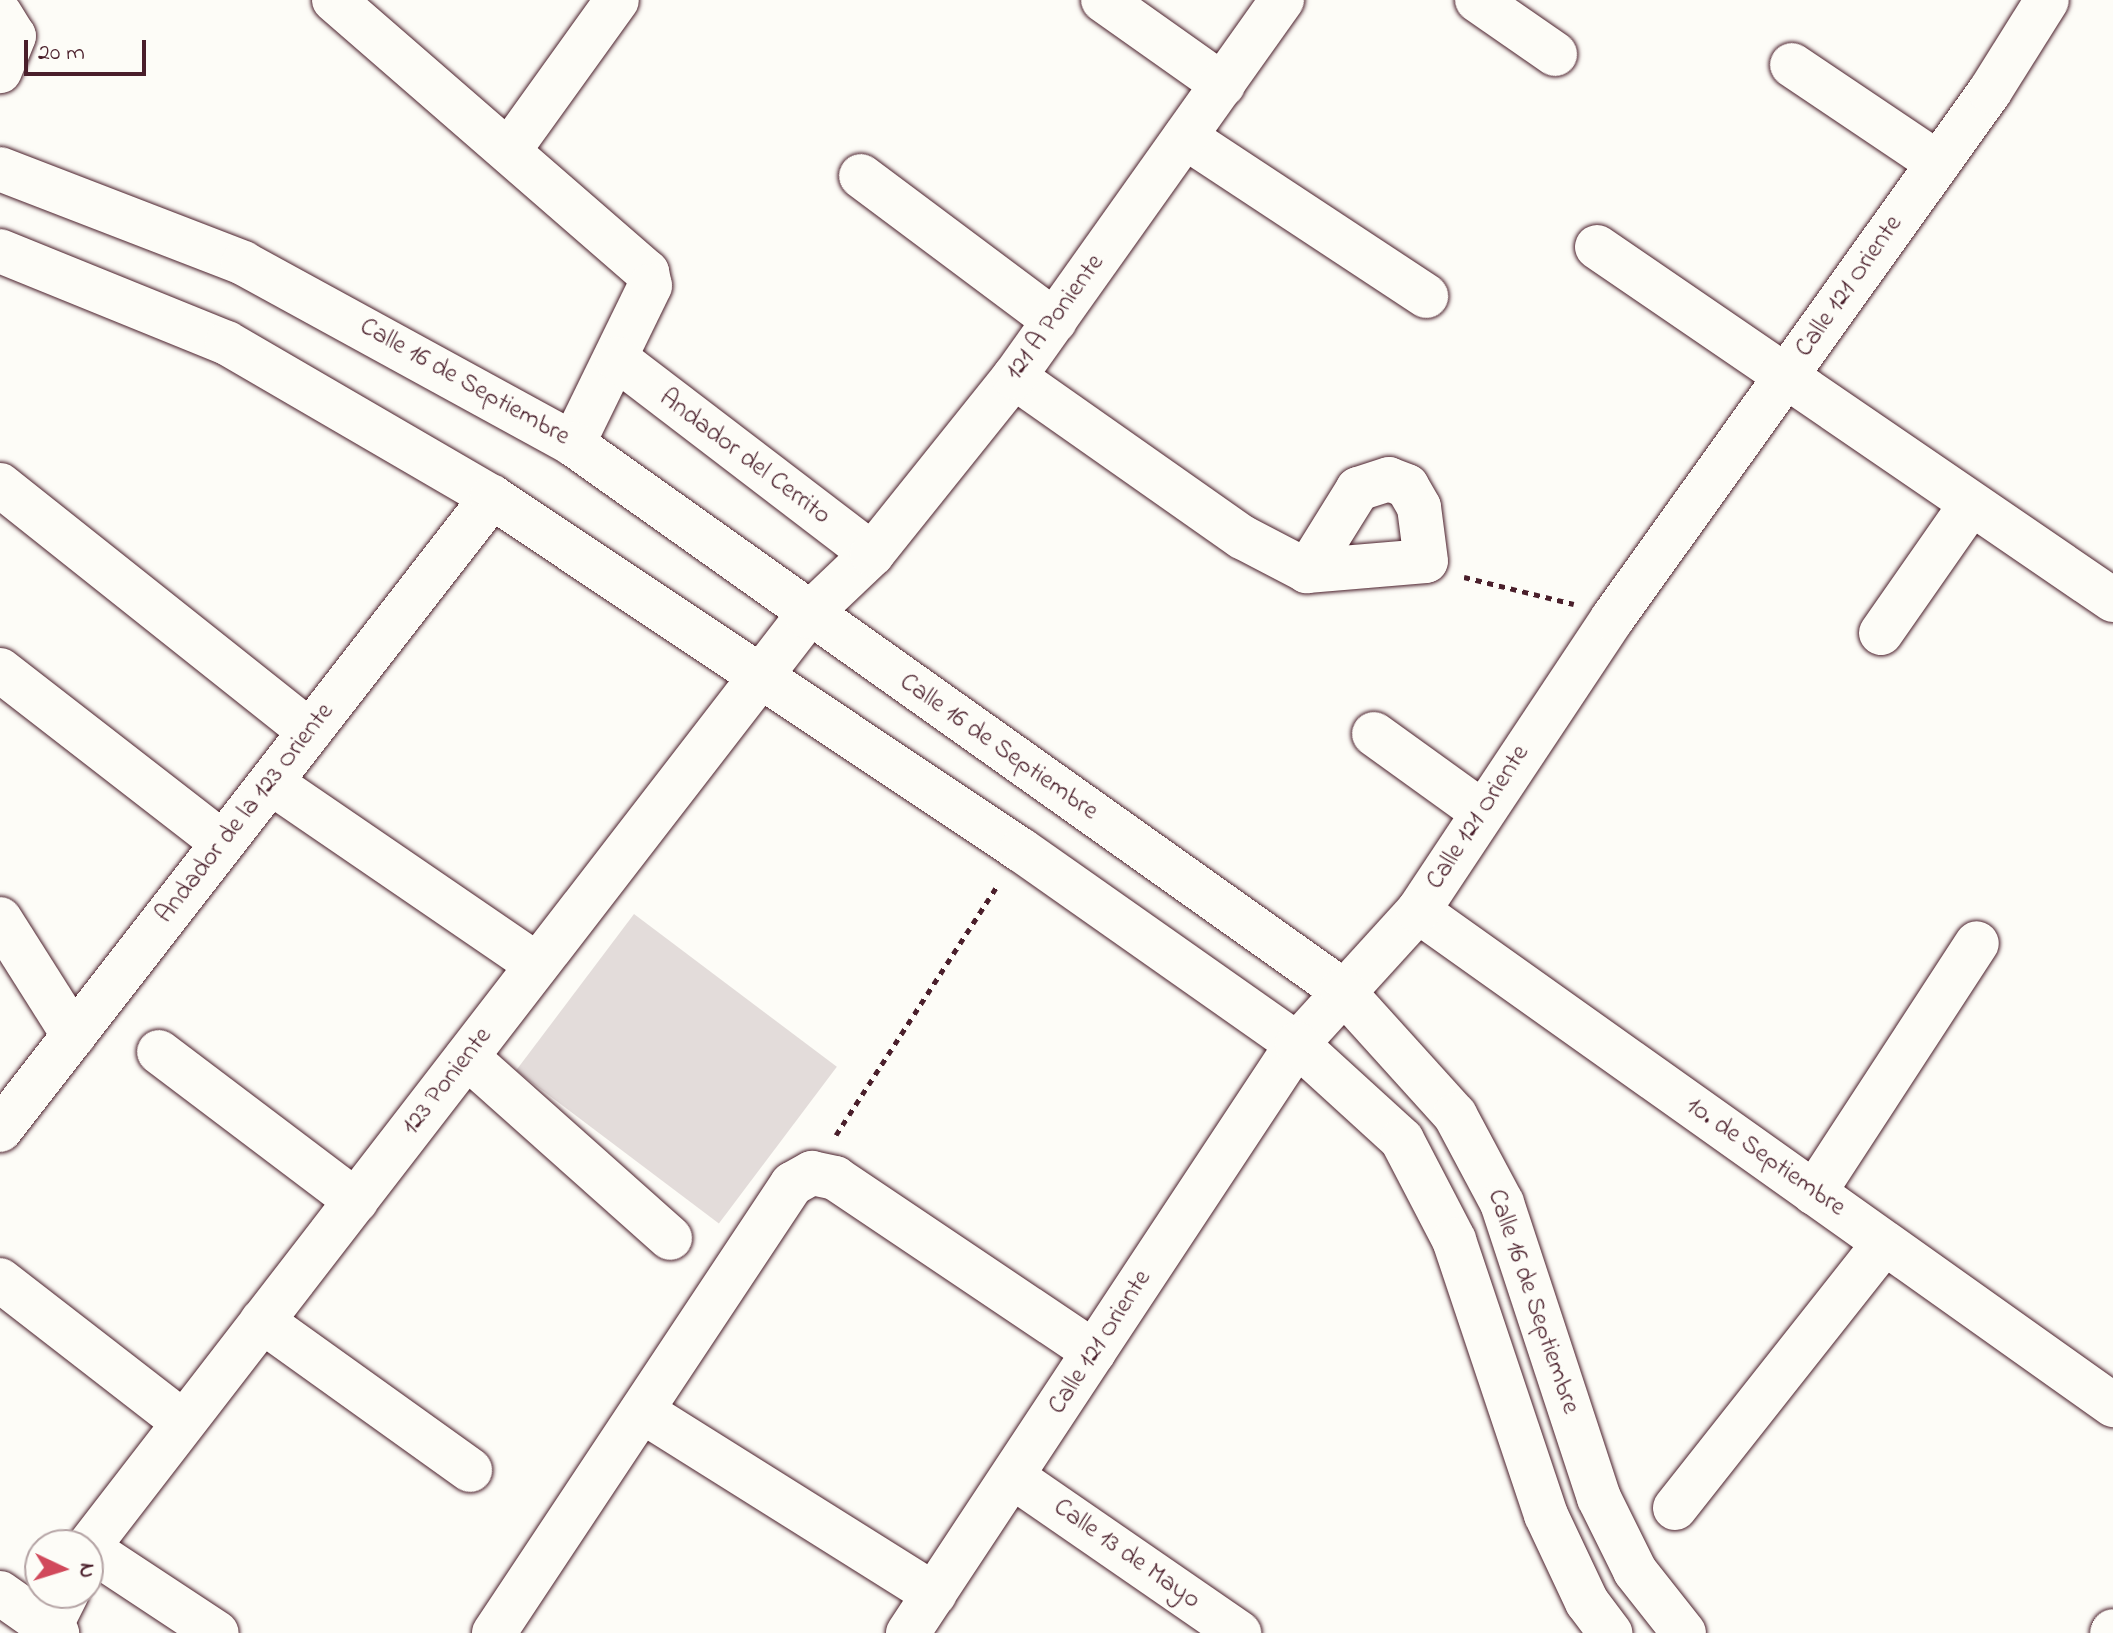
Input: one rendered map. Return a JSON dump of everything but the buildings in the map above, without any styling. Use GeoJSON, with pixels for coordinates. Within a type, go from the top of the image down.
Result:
{"type":"FeatureCollection","features":[{"type":"Feature","properties":{"kind":"street"},"geometry":{"type":"LineString","coordinates":[[334,0],[510,149],[647,272],[650,286],[573,444]]}},
{"type":"Feature","properties":{"kind":"street"},"geometry":{"type":"LineString","coordinates":[[510,149],[617,0]]}},
{"type":"Feature","properties":{"kind":"street"},"geometry":{"type":"LineString","coordinates":[[1103,0],[1223,85]]}},
{"type":"Feature","properties":{"kind":"street","name":"121 A Poniente"},"geometry":{"type":"LineString","coordinates":[[807,616],[872,554],[1014,377],[1282,0]]}},
{"type":"Feature","properties":{"kind":"street"},"geometry":{"type":"LineString","coordinates":[[1477,0],[1555,54]]}},
{"type":"Feature","properties":{"kind":"street","name":"Calle 121 Oriente"},"geometry":{"type":"LineString","coordinates":[[908,1633],[1297,1044],[1342,990],[1418,911],[1612,619],[1938,163],[2047,0]]}},
{"type":"Feature","properties":{"kind":"street"},"geometry":{"type":"LineString","coordinates":[[0,14],[14,36],[0,71]]}},
{"type":"Feature","properties":{"kind":"street"},"geometry":{"type":"LineString","coordinates":[[1792,65],[1938,163]]}},
{"type":"Feature","properties":{"kind":"street"},"geometry":{"type":"LineString","coordinates":[[1185,137],[1426,296]]}},
{"type":"Feature","properties":{"kind":"street","name":"Calle 16 de Septiembre"},"geometry":{"type":"LineString","coordinates":[[0,169],[243,263],[573,444],[807,616],[1342,990],[1462,1127],[1502,1203],[1599,1498],[1635,1571],[1684,1633]]}},
{"type":"Feature","properties":{"kind":"street"},"geometry":{"type":"LineString","coordinates":[[861,176],[1055,321]]}},
{"type":"Feature","properties":{"kind":"street"},"geometry":{"type":"LineString","coordinates":[[1597,247],[2113,600]]}},
{"type":"Feature","properties":{"kind":"street","name":"Calle 16 de Septiembre"},"geometry":{"type":"LineString","coordinates":[[0,251],[227,343],[492,497],[1021,850],[1297,1044],[1408,1153],[1454,1240],[1546,1515],[1587,1602],[1610,1633]]}},
{"type":"Feature","properties":{"kind":"street","name":"Andador del Cerrito"},"geometry":{"type":"LineString","coordinates":[[617,359],[872,554]]}},
{"type":"Feature","properties":{"kind":"street"},"geometry":{"type":"LineString","coordinates":[[1014,377],[1217,521],[1307,571],[1426,561],[1419,507],[1407,486],[1389,479],[1358,489],[1307,571]]}},
{"type":"Feature","properties":{"kind":"street"},"geometry":{"type":"LineString","coordinates":[[0,485],[310,732]]}},
{"type":"Feature","properties":{"kind":"street","name":"Andador de la 123 Oriente"},"geometry":{"type":"LineString","coordinates":[[0,1130],[223,843],[273,784],[492,497]]}},
{"type":"Feature","properties":{"kind":"street"},"geometry":{"type":"LineString","coordinates":[[1881,633],[1971,504]]}},
{"type":"Feature","properties":{"kind":"street","name":"123 Poniente"},"geometry":{"type":"LineString","coordinates":[[102,1529],[537,965],[763,679],[807,616]]}},
{"type":"Feature","properties":{"kind":"street"},"geometry":{"type":"LineString","coordinates":[[0,670],[223,843]]}},
{"type":"Feature","properties":{"kind":"street"},"geometry":{"type":"LineString","coordinates":[[1374,734],[1482,812]]}},
{"type":"Feature","properties":{"kind":"street"},"geometry":{"type":"LineString","coordinates":[[273,784],[537,965]]}},
{"type":"Feature","properties":{"kind":"street","name":"1o. de Septiembre"},"geometry":{"type":"LineString","coordinates":[[1418,911],[2113,1405]]}},
{"type":"Feature","properties":{"kind":"street"},"geometry":{"type":"LineString","coordinates":[[0,919],[74,1036]]}},
{"type":"Feature","properties":{"kind":"street"},"geometry":{"type":"LineString","coordinates":[[1814,1193],[1977,943]]}},
{"type":"Feature","properties":{"kind":"street"},"geometry":{"type":"LineString","coordinates":[[159,1052],[356,1201]]}},
{"type":"Feature","properties":{"kind":"street"},"geometry":{"type":"LineString","coordinates":[[467,1057],[670,1238]]}},
{"type":"Feature","properties":{"kind":"street"},"geometry":{"type":"LineString","coordinates":[[494,1633],[792,1184],[812,1173],[835,1178],[1094,1352]]}},
{"type":"Feature","properties":{"kind":"street"},"geometry":{"type":"LineString","coordinates":[[1675,1508],[1884,1243]]}},
{"type":"Feature","properties":{"kind":"street"},"geometry":{"type":"LineString","coordinates":[[0,1280],[183,1422]]}},
{"type":"Feature","properties":{"kind":"street"},"geometry":{"type":"LineString","coordinates":[[262,1321],[470,1470]]}},
{"type":"Feature","properties":{"kind":"street"},"geometry":{"type":"LineString","coordinates":[[642,1411],[934,1594]]}},
{"type":"Feature","properties":{"kind":"street","name":"Calle 13 de Mayo"},"geometry":{"type":"LineString","coordinates":[[1013,1477],[1239,1633]]}},
{"type":"Feature","properties":{"kind":"street"},"geometry":{"type":"LineString","coordinates":[[104,1559],[217,1633]]}},
{"type":"Feature","properties":{"kind":"street"},"geometry":{"type":"LineString","coordinates":[[0,1593],[55,1622]]}},
{"type":"Feature","properties":{"kind":"path"},"geometry":{"type":"LineString","coordinates":[[1426,561],[1612,619]]}},
{"type":"Feature","properties":{"kind":"path"},"geometry":{"type":"LineString","coordinates":[[812,1173],[1021,850]]}},
{"type":"Feature","properties":{"kind":"shaded area"},"geometry":{"type":"Polygon","coordinates":[[[634,914],[837,1067],[719,1223],[516,1071],[634,914]]]}}]}
